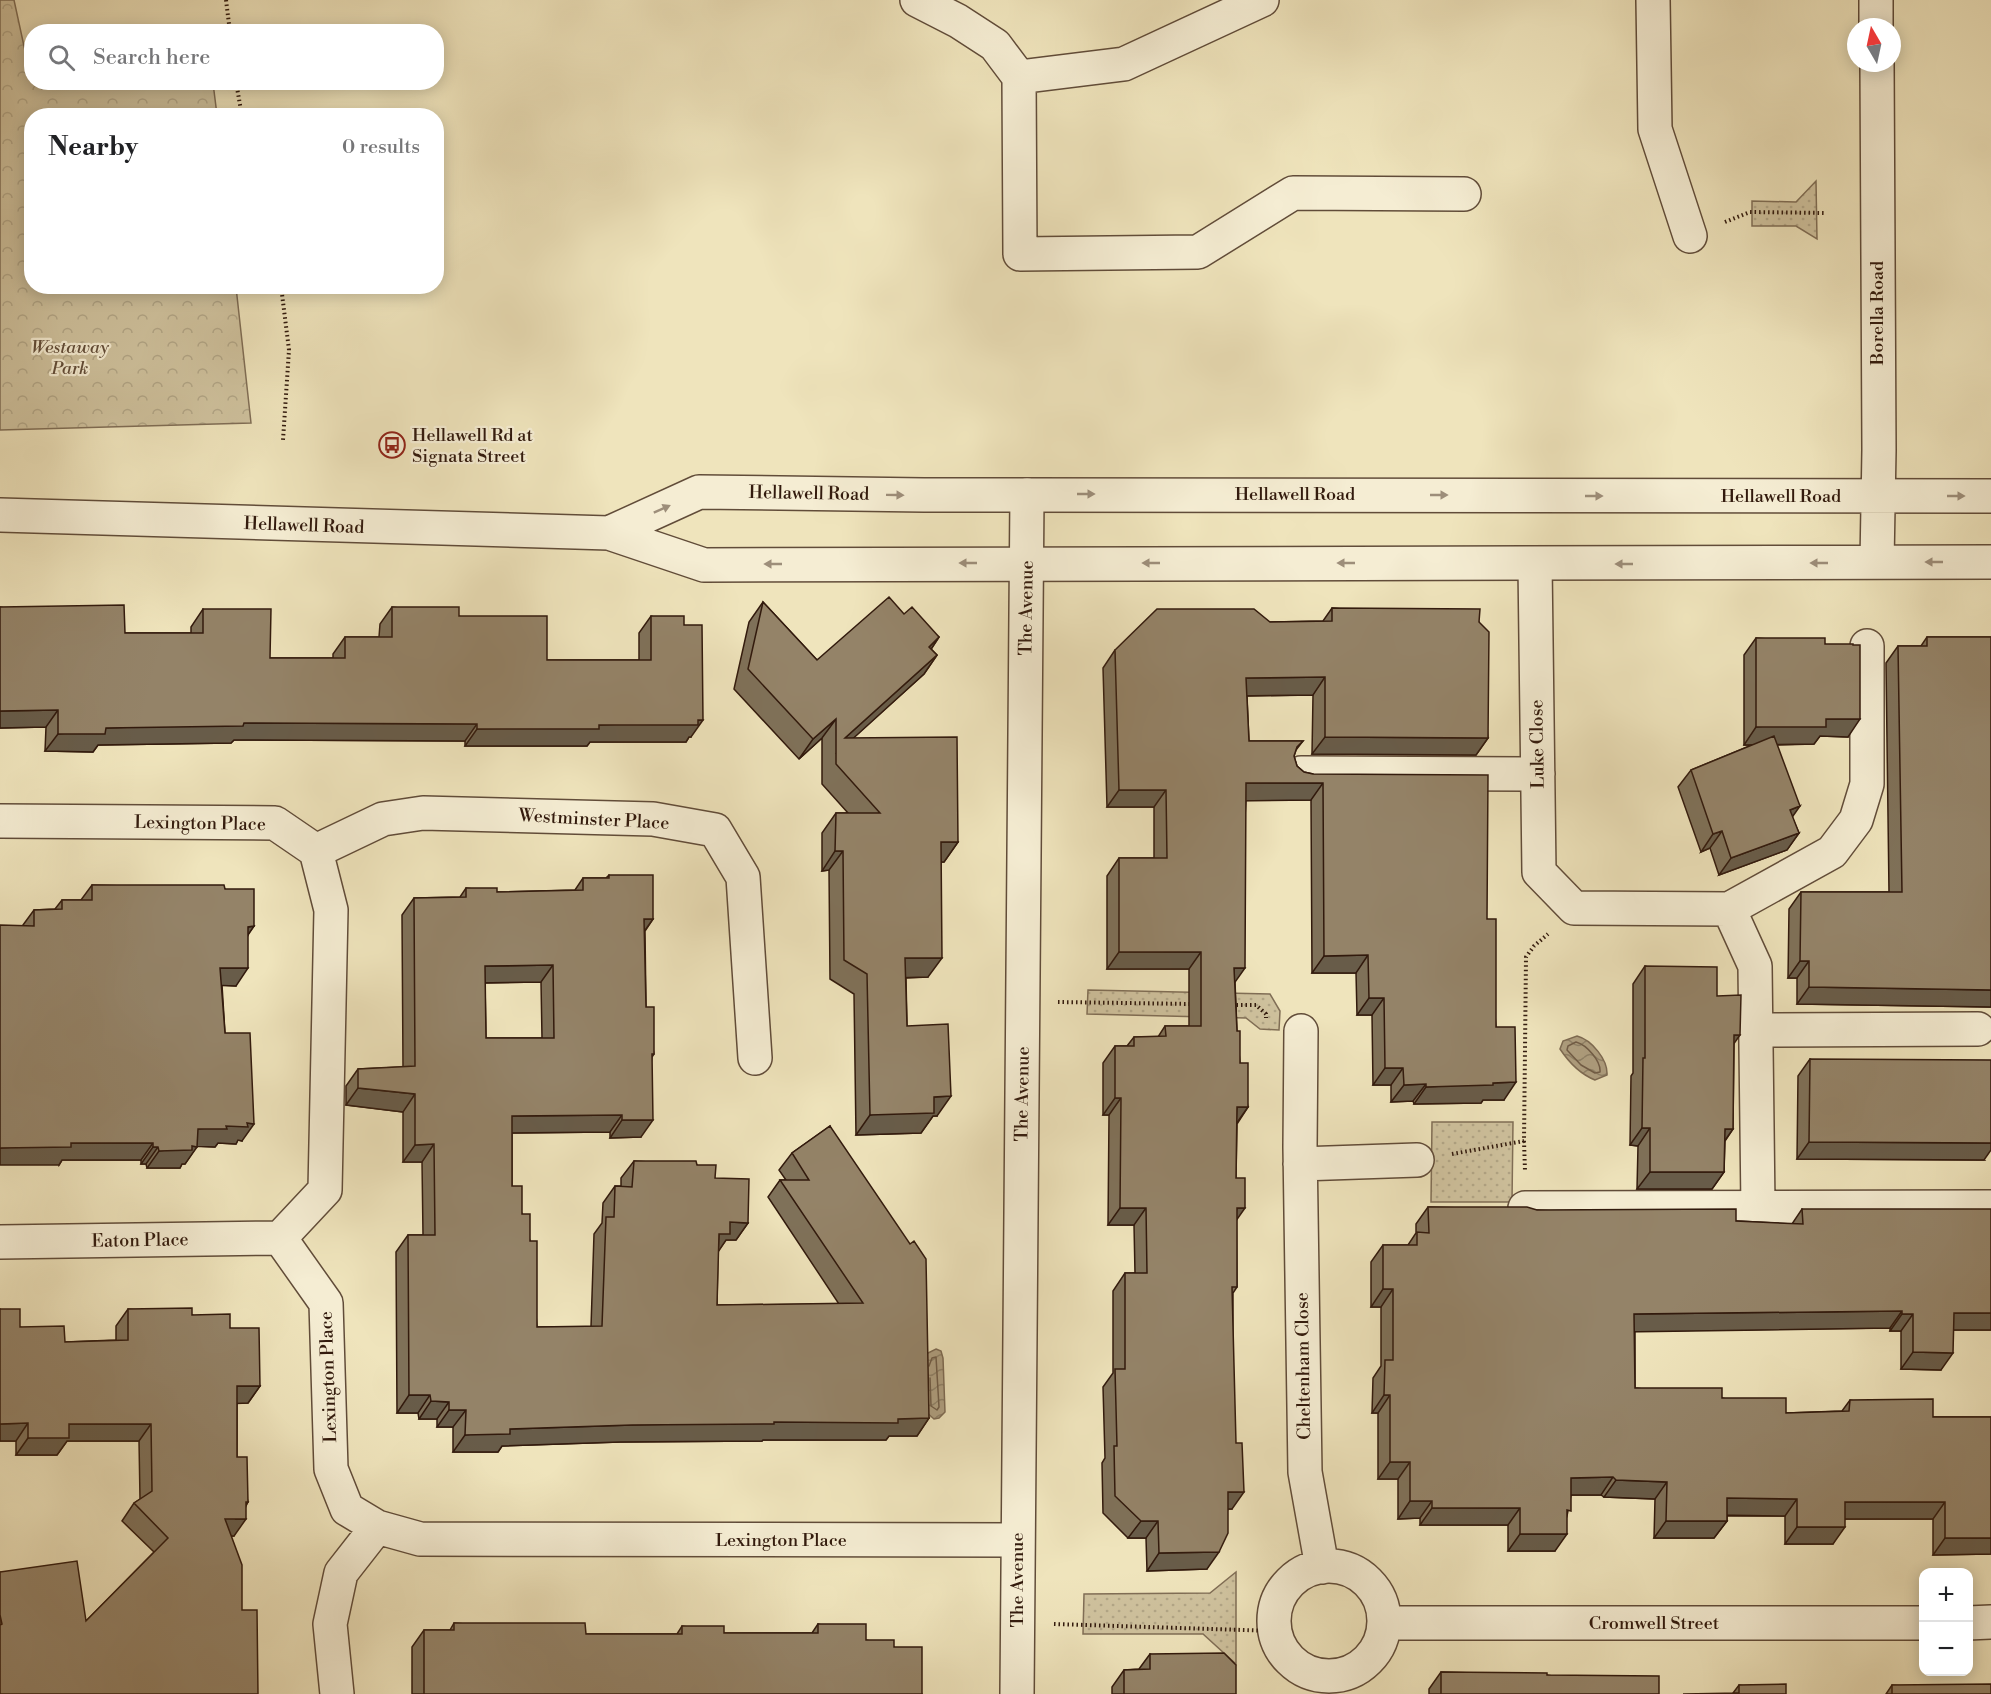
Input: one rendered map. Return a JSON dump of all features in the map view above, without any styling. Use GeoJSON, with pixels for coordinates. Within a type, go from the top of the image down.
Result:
{"type":"FeatureCollection","features":[{"type":"Feature","properties":{"kind":"street"},"geometry":{"type":"LineString","coordinates":[[917,0],[958,21],[995,45],[1019,77],[1020,254],[1198,252],[1293,193],[1464,194]]}},
{"type":"Feature","properties":{"kind":"street"},"geometry":{"type":"LineString","coordinates":[[1019,77],[1124,64],[1262,0]]}},
{"type":"Feature","properties":{"kind":"street"},"geometry":{"type":"LineString","coordinates":[[1653,0],[1655,129],[1690,236]]}},
{"type":"Feature","properties":{"kind":"street"},"geometry":{"type":"LineString","coordinates":[[1876,0],[1876,18]]}},
{"type":"Feature","properties":{"kind":"street","name":"Borella Road"},"geometry":{"type":"LineString","coordinates":[[1877,72],[1877,562]]}},
{"type":"Feature","properties":{"kind":"street","name":"Hellawell Road"},"geometry":{"type":"LineString","coordinates":[[609,533],[699,492],[1027,495],[1991,496]]}},
{"type":"Feature","properties":{"kind":"street","name":"The Avenue"},"geometry":{"type":"LineString","coordinates":[[1017,1694],[1027,495]]}},
{"type":"Feature","properties":{"kind":"street","name":"Hellawell Road"},"geometry":{"type":"LineString","coordinates":[[0,515],[609,533],[704,565],[1991,562]]}},
{"type":"Feature","properties":{"kind":"street","name":"Luke Close"},"geometry":{"type":"LineString","coordinates":[[1535,564],[1539,872],[1574,909]]}},
{"type":"Feature","properties":{"kind":"street"},"geometry":{"type":"LineString","coordinates":[[1574,909],[1729,909],[1832,852],[1856,820],[1867,784],[1867,646]]}},
{"type":"Feature","properties":{"kind":"street"},"geometry":{"type":"LineString","coordinates":[[1301,773],[1538,774]]}},
{"type":"Feature","properties":{"kind":"street","name":"Westminster Place"},"geometry":{"type":"LineString","coordinates":[[316,851],[383,819],[423,813],[653,819],[715,830],[743,877],[755,1058]]}},
{"type":"Feature","properties":{"kind":"street","name":"Lexington Place"},"geometry":{"type":"LineString","coordinates":[[0,821],[275,824],[316,851]]}},
{"type":"Feature","properties":{"kind":"street"},"geometry":{"type":"LineString","coordinates":[[280,1238],[325,1190],[331,910],[316,851]]}},
{"type":"Feature","properties":{"kind":"street"},"geometry":{"type":"LineString","coordinates":[[1729,909],[1755,966],[1758,1207]]}},
{"type":"Feature","properties":{"kind":"street"},"geometry":{"type":"LineString","coordinates":[[1756,1030],[1978,1029]]}},
{"type":"Feature","properties":{"kind":"street","name":"Cheltenham Close"},"geometry":{"type":"LineString","coordinates":[[1301,1031],[1300,1164],[1305,1472],[1322,1567]]}},
{"type":"Feature","properties":{"kind":"street"},"geometry":{"type":"LineString","coordinates":[[1300,1164],[1418,1160]]}},
{"type":"Feature","properties":{"kind":"street"},"geometry":{"type":"LineString","coordinates":[[1526,1208],[1989,1208]]}},
{"type":"Feature","properties":{"kind":"street","name":"Lexington Place"},"geometry":{"type":"LineString","coordinates":[[280,1238],[326,1303],[331,1469],[347,1509],[377,1527],[420,1539],[1017,1540]]}},
{"type":"Feature","properties":{"kind":"street","name":"Eaton Place"},"geometry":{"type":"LineString","coordinates":[[0,1242],[280,1238]]}},
{"type":"Feature","properties":{"kind":"street"},"geometry":{"type":"LineString","coordinates":[[337,1694],[330,1624],[341,1573],[377,1527]]}},
{"type":"Feature","properties":{"kind":"street"},"geometry":{"type":"LineString","coordinates":[[1322,1567],[1337,1567],[1353,1572],[1366,1580],[1376,1593],[1385,1623],[1374,1653],[1362,1665],[1331,1685],[1289,1659],[1280,1646],[1275,1632],[1275,1614],[1280,1597],[1290,1583],[1304,1572],[1322,1567]]}},
{"type":"Feature","properties":{"kind":"street","name":"Cromwell Street"},"geometry":{"type":"LineString","coordinates":[[1385,1623],[1919,1623]]}},
{"type":"Feature","properties":{"kind":"street"},"geometry":{"type":"LineString","coordinates":[[1973,1623],[1991,1623]]}},
{"type":"Feature","properties":{"kind":"path"},"geometry":{"type":"LineString","coordinates":[[226,0],[229,24]]}},
{"type":"Feature","properties":{"kind":"path"},"geometry":{"type":"LineString","coordinates":[[237,90],[241,108]]}},
{"type":"Feature","properties":{"kind":"path"},"geometry":{"type":"LineString","coordinates":[[1690,236],[1750,212],[1826,213]]}},
{"type":"Feature","properties":{"kind":"path"},"geometry":{"type":"LineString","coordinates":[[282,294],[289,350],[283,440]]}},
{"type":"Feature","properties":{"kind":"path"},"geometry":{"type":"LineString","coordinates":[[1418,1160],[1524,1142],[1527,957],[1534,946],[1574,909]]}},
{"type":"Feature","properties":{"kind":"path"},"geometry":{"type":"LineString","coordinates":[[1023,1001],[1198,1004]]}},
{"type":"Feature","properties":{"kind":"path"},"geometry":{"type":"LineString","coordinates":[[1221,1005],[1256,1005],[1266,1014],[1268,1027]]}},
{"type":"Feature","properties":{"kind":"path"},"geometry":{"type":"LineString","coordinates":[[1017,1623],[1275,1632]]}},
{"type":"Feature","properties":{"kind":"green space","name":"Westaway Park"},"geometry":{"type":"Polygon","coordinates":[[[0,0],[14,0],[24,46],[24,90],[214,90],[216,108],[24,108],[24,294],[237,294],[251,423],[0,430],[0,0]]]}},
{"type":"Feature","properties":{"kind":"green space"},"geometry":{"type":"Polygon","coordinates":[[[1816,181],[1817,239],[1796,226],[1752,226],[1752,201],[1796,202],[1816,181]]]}},
{"type":"Feature","properties":{"kind":"green space"},"geometry":{"type":"Polygon","coordinates":[[[1088,990],[1270,994],[1280,1011],[1279,1030],[1260,1029],[1246,1018],[1087,1014],[1088,990]]]}},
{"type":"Feature","properties":{"kind":"green space"},"geometry":{"type":"Polygon","coordinates":[[[1432,1122],[1513,1122],[1512,1202],[1431,1202],[1432,1122]]]}},
{"type":"Feature","properties":{"kind":"green space"},"geometry":{"type":"Polygon","coordinates":[[[1236,1572],[1236,1664],[1203,1634],[1083,1634],[1084,1594],[1210,1593],[1236,1572]]]}},
{"type":"Feature","properties":{"kind":"water"},"geometry":{"type":"Polygon","coordinates":[[[1577,1036],[1583,1038],[1598,1051],[1605,1063],[1607,1075],[1595,1080],[1575,1067],[1563,1054],[1560,1049],[1563,1041],[1577,1036]]]}},
{"type":"Feature","properties":{"kind":"water"},"geometry":{"type":"Polygon","coordinates":[[[936,1349],[941,1351],[943,1358],[945,1412],[939,1418],[934,1419],[925,1411],[926,1354],[936,1349]]]}},
{"type":"Feature","properties":{"kind":"building"},"geometry":{"type":"Polygon","coordinates":[[[889,597],[904,614],[912,607],[939,637],[929,647],[937,655],[845,738],[957,737],[958,842],[941,842],[942,958],[905,958],[907,1026],[948,1024],[951,1096],[934,1097],[934,1113],[870,1115],[867,974],[844,960],[843,851],[835,851],[836,813],[880,813],[836,764],[836,719],[813,739],[748,669],[763,602],[817,660],[889,597]]]}},
{"type":"Feature","properties":{"kind":"building"},"geometry":{"type":"Polygon","coordinates":[[[124,605],[125,633],[203,633],[203,609],[271,609],[270,658],[345,658],[345,637],[392,637],[392,607],[459,607],[459,616],[547,616],[547,660],[651,660],[651,616],[684,616],[684,625],[702,625],[703,720],[698,720],[698,725],[599,725],[599,729],[477,729],[477,724],[244,723],[243,726],[106,728],[105,734],[58,734],[58,710],[0,711],[0,607],[124,605]]]}},
{"type":"Feature","properties":{"kind":"building"},"geometry":{"type":"Polygon","coordinates":[[[1332,608],[1480,609],[1479,622],[1489,632],[1488,738],[1325,737],[1325,677],[1246,678],[1249,741],[1303,741],[1297,747],[1294,756],[1297,766],[1304,772],[1313,774],[1488,775],[1487,919],[1496,919],[1496,1027],[1515,1027],[1516,1082],[1426,1087],[1426,1084],[1404,1085],[1403,1068],[1385,1068],[1384,998],[1369,998],[1368,955],[1324,956],[1323,783],[1246,783],[1245,968],[1234,968],[1237,1031],[1240,1031],[1240,1063],[1248,1063],[1248,1107],[1237,1107],[1236,1178],[1245,1178],[1245,1208],[1237,1208],[1237,1287],[1232,1287],[1236,1443],[1242,1443],[1244,1492],[1228,1492],[1228,1533],[1219,1552],[1159,1553],[1158,1521],[1141,1521],[1115,1496],[1114,1446],[1117,1446],[1115,1369],[1125,1369],[1125,1273],[1147,1273],[1146,1208],[1120,1208],[1121,1098],[1115,1098],[1115,1046],[1134,1046],[1134,1037],[1166,1036],[1165,1026],[1201,1026],[1201,952],[1119,952],[1119,858],[1167,858],[1166,790],[1119,790],[1115,650],[1157,609],[1254,609],[1270,622],[1332,621],[1332,608]]]}},
{"type":"Feature","properties":{"kind":"building"},"geometry":{"type":"Polygon","coordinates":[[[1927,637],[1991,637],[1991,990],[1809,987],[1809,961],[1800,961],[1801,892],[1902,892],[1898,646],[1927,646],[1927,637]]]}},
{"type":"Feature","properties":{"kind":"building"},"geometry":{"type":"Polygon","coordinates":[[[1756,638],[1825,638],[1825,644],[1860,645],[1860,719],[1826,719],[1826,727],[1756,727],[1756,638]]]}},
{"type":"Feature","properties":{"kind":"building"},"geometry":{"type":"Polygon","coordinates":[[[1774,736],[1800,806],[1790,810],[1799,833],[1731,858],[1722,831],[1713,834],[1691,770],[1774,736]]]}},
{"type":"Feature","properties":{"kind":"building"},"geometry":{"type":"Polygon","coordinates":[[[609,875],[653,875],[653,919],[644,919],[646,1007],[654,1007],[653,1120],[622,1120],[622,1115],[512,1116],[512,1186],[522,1186],[522,1214],[530,1214],[530,1241],[537,1241],[537,1327],[602,1326],[606,1217],[614,1217],[615,1186],[632,1187],[634,1161],[696,1161],[697,1165],[716,1165],[715,1178],[749,1179],[748,1223],[730,1222],[730,1234],[719,1234],[717,1305],[863,1303],[780,1180],[809,1180],[792,1153],[830,1126],[910,1244],[914,1241],[926,1259],[929,1418],[898,1419],[898,1423],[774,1422],[774,1424],[510,1429],[510,1434],[465,1435],[466,1410],[449,1410],[449,1402],[431,1401],[430,1395],[409,1395],[408,1235],[435,1235],[434,1144],[415,1145],[415,1094],[358,1088],[358,1069],[415,1066],[414,898],[466,897],[466,888],[497,888],[497,892],[583,890],[583,878],[609,878],[609,875]],[[553,965],[485,966],[486,1038],[554,1038],[553,965]]]}},
{"type":"Feature","properties":{"kind":"building"},"geometry":{"type":"Polygon","coordinates":[[[92,885],[224,885],[225,889],[254,889],[254,926],[248,927],[248,968],[220,968],[225,1033],[250,1033],[254,1124],[247,1123],[248,1127],[226,1126],[227,1129],[198,1129],[197,1147],[192,1146],[192,1150],[159,1151],[158,1147],[153,1147],[153,1143],[71,1143],[71,1147],[0,1148],[0,925],[34,926],[34,910],[62,909],[62,900],[92,900],[92,885]]]}},
{"type":"Feature","properties":{"kind":"building"},"geometry":{"type":"Polygon","coordinates":[[[1645,966],[1717,967],[1717,996],[1741,995],[1740,1035],[1734,1035],[1733,1129],[1725,1129],[1724,1172],[1650,1172],[1650,1128],[1642,1128],[1645,966]]]}},
{"type":"Feature","properties":{"kind":"building"},"geometry":{"type":"Polygon","coordinates":[[[1810,1059],[1991,1060],[1991,1143],[1809,1142],[1810,1059]]]}},
{"type":"Feature","properties":{"kind":"building"},"geometry":{"type":"Polygon","coordinates":[[[1428,1207],[1527,1207],[1537,1210],[1736,1209],[1736,1221],[1803,1224],[1802,1209],[1991,1209],[1991,1313],[1954,1313],[1953,1353],[1913,1352],[1913,1314],[1902,1314],[1902,1311],[1634,1314],[1635,1388],[1722,1388],[1722,1398],[1786,1398],[1786,1413],[1849,1411],[1850,1400],[1933,1399],[1933,1417],[1991,1417],[1991,1538],[1945,1538],[1945,1502],[1845,1502],[1845,1527],[1797,1527],[1797,1499],[1727,1498],[1727,1521],[1666,1521],[1667,1482],[1616,1480],[1613,1477],[1571,1478],[1571,1511],[1567,1510],[1567,1534],[1520,1534],[1520,1508],[1432,1508],[1432,1501],[1410,1501],[1410,1462],[1390,1462],[1390,1395],[1384,1395],[1385,1360],[1393,1360],[1393,1289],[1383,1289],[1383,1245],[1417,1245],[1417,1232],[1429,1233],[1428,1207]]]}},
{"type":"Feature","properties":{"kind":"building"},"geometry":{"type":"Polygon","coordinates":[[[192,1308],[192,1315],[230,1314],[230,1328],[259,1328],[260,1386],[237,1386],[237,1457],[247,1457],[246,1519],[225,1519],[242,1565],[242,1610],[257,1610],[258,1694],[0,1694],[0,1625],[2,1624],[0,1572],[77,1561],[86,1621],[168,1538],[134,1503],[152,1491],[151,1424],[69,1424],[69,1438],[28,1438],[28,1423],[0,1424],[0,1309],[20,1309],[20,1327],[64,1326],[65,1342],[128,1340],[128,1309],[192,1308]]]}},
{"type":"Feature","properties":{"kind":"building"},"geometry":{"type":"Polygon","coordinates":[[[454,1623],[585,1623],[586,1634],[682,1634],[682,1626],[724,1626],[724,1633],[818,1633],[818,1624],[866,1624],[866,1640],[894,1640],[894,1647],[922,1647],[922,1694],[424,1694],[424,1630],[454,1630],[454,1623]]]}},
{"type":"Feature","properties":{"kind":"building"},"geometry":{"type":"Polygon","coordinates":[[[1224,1653],[1236,1665],[1236,1694],[1124,1694],[1124,1670],[1150,1669],[1150,1654],[1224,1653]]]}},
{"type":"Feature","properties":{"kind":"building"},"geometry":{"type":"Polygon","coordinates":[[[1441,1672],[1659,1676],[1659,1694],[1441,1694],[1441,1672]]]}},
{"type":"Feature","properties":{"kind":"building"},"geometry":{"type":"Polygon","coordinates":[[[1786,1684],[1786,1694],[1683,1694],[1739,1693],[1739,1685],[1786,1684]]]}},
{"type":"Feature","properties":{"kind":"building"},"geometry":{"type":"Polygon","coordinates":[[[1991,1684],[1991,1694],[1892,1694],[1892,1685],[1991,1684]]]}},
{"type":"Feature","properties":{"kind":"place","name":"Hellawell Rd at Signata Street"},"geometry":{"type":"Point","coordinates":[392,445]}}]}
